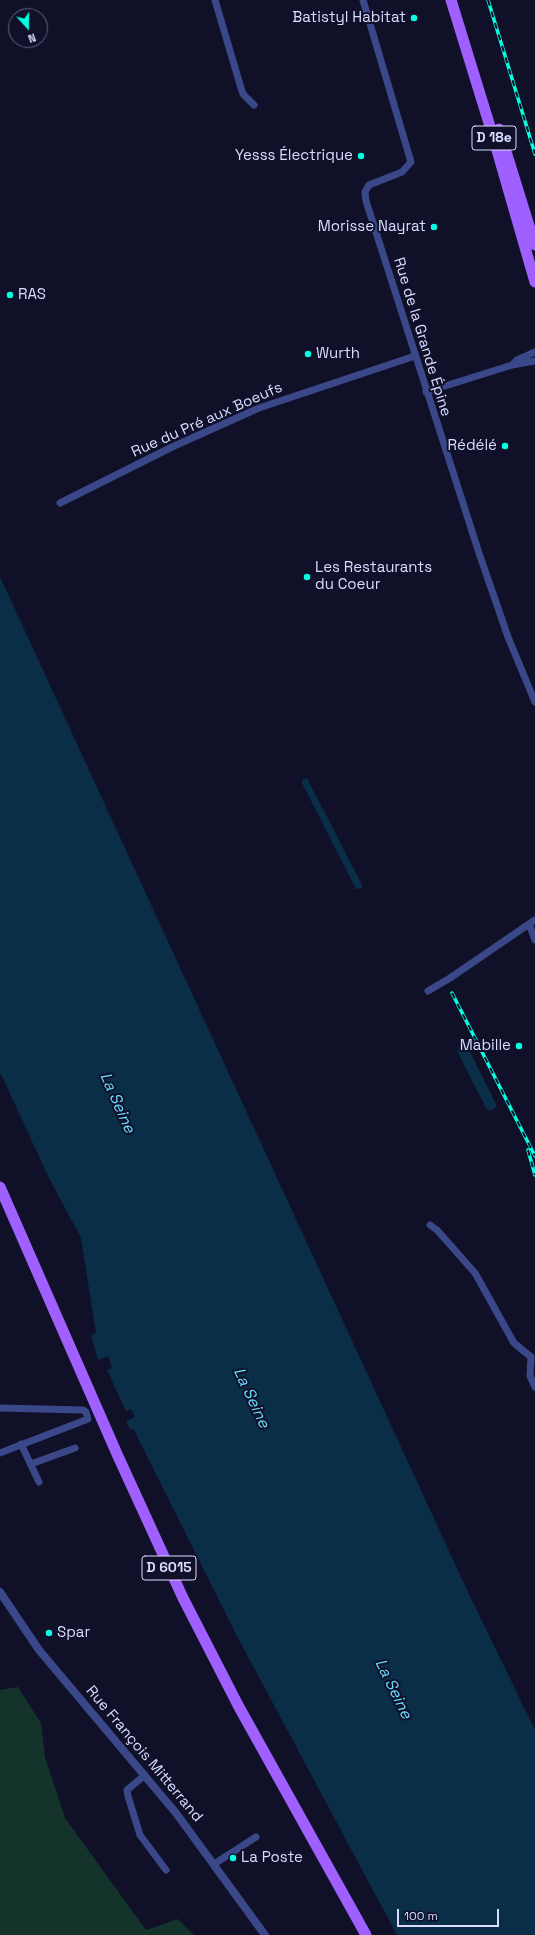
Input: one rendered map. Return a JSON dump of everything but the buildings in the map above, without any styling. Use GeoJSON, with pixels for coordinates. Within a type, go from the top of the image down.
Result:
{"type":"FeatureCollection","features":[{"type":"Feature","properties":{"kind":"main road","name":"D 18e"},"geometry":{"type":"LineString","coordinates":[[451,0],[535,282]]}},
{"type":"Feature","properties":{"kind":"main road","name":"D 18e"},"geometry":{"type":"LineString","coordinates":[[459,0],[535,245]]}},
{"type":"Feature","properties":{"kind":"main road","name":"D 6015"},"geometry":{"type":"LineString","coordinates":[[0,1186],[117,1454],[183,1598],[239,1707],[366,1935]]}},
{"type":"Feature","properties":{"kind":"street"},"geometry":{"type":"LineString","coordinates":[[215,0],[243,94],[254,105]]}},
{"type":"Feature","properties":{"kind":"street","name":"Rue de la Grande Épine"},"geometry":{"type":"LineString","coordinates":[[363,0],[410,162],[402,172],[369,186],[365,196],[426,392],[500,616],[535,702]]}},
{"type":"Feature","properties":{"kind":"street"},"geometry":{"type":"LineString","coordinates":[[512,365],[517,360],[535,352]]}},
{"type":"Feature","properties":{"kind":"street","name":"Rue du Pré aux Boeufs"},"geometry":{"type":"LineString","coordinates":[[60,503],[172,447],[259,408],[415,356]]}},
{"type":"Feature","properties":{"kind":"street"},"geometry":{"type":"LineString","coordinates":[[426,392],[512,365],[535,361]]}},
{"type":"Feature","properties":{"kind":"street"},"geometry":{"type":"LineString","coordinates":[[428,991],[450,978],[532,922],[535,940]]}},
{"type":"Feature","properties":{"kind":"street"},"geometry":{"type":"LineString","coordinates":[[430,1225],[437,1230],[475,1272],[514,1343],[533,1355],[530,1376],[535,1387]]}},
{"type":"Feature","properties":{"kind":"street"},"geometry":{"type":"LineString","coordinates":[[0,1408],[83,1410],[88,1416],[86,1420],[0,1453]]}},
{"type":"Feature","properties":{"kind":"street"},"geometry":{"type":"LineString","coordinates":[[21,1444],[39,1482]]}},
{"type":"Feature","properties":{"kind":"street"},"geometry":{"type":"LineString","coordinates":[[31,1464],[75,1448]]}},
{"type":"Feature","properties":{"kind":"street","name":"Rue François Mitterrand"},"geometry":{"type":"LineString","coordinates":[[0,1592],[39,1650],[145,1776],[214,1864],[265,1935]]}},
{"type":"Feature","properties":{"kind":"street"},"geometry":{"type":"LineString","coordinates":[[145,1776],[127,1790],[128,1796],[140,1835],[166,1870]]}},
{"type":"Feature","properties":{"kind":"street"},"geometry":{"type":"LineString","coordinates":[[214,1864],[256,1837]]}},
{"type":"Feature","properties":{"kind":"green space"},"geometry":{"type":"Polygon","coordinates":[[[18,1687],[41,1723],[45,1757],[65,1818],[146,1930],[178,1919],[194,1935],[0,1935],[0,1690],[18,1687]]]}},
{"type":"Feature","properties":{"kind":"water","name":"La Seine"},"geometry":{"type":"Polygon","coordinates":[[[0,577],[466,1588],[535,1730],[535,1935],[397,1935],[238,1638],[134,1430],[130,1429],[126,1421],[135,1417],[131,1409],[126,1411],[107,1370],[112,1368],[108,1356],[98,1360],[91,1335],[96,1333],[81,1238],[48,1176],[0,1072],[0,577]]]}},
{"type":"Feature","properties":{"kind":"water"},"geometry":{"type":"Polygon","coordinates":[[[307,778],[362,885],[362,888],[356,889],[302,783],[302,780],[307,778]]]}},
{"type":"Feature","properties":{"kind":"water"},"geometry":{"type":"Polygon","coordinates":[[[463,1044],[467,1046],[496,1104],[496,1107],[491,1111],[486,1108],[458,1053],[458,1047],[463,1044]]]}},
{"type":"Feature","properties":{"kind":"railway"},"geometry":{"type":"LineString","coordinates":[[488,0],[535,154]]}},
{"type":"Feature","properties":{"kind":"railway"},"geometry":{"type":"LineString","coordinates":[[452,993],[535,1156]]}},
{"type":"Feature","properties":{"kind":"railway"},"geometry":{"type":"LineString","coordinates":[[528,1150],[535,1175]]}},
{"type":"Feature","properties":{"kind":"place","name":"Batistyl Habitat"},"geometry":{"type":"Point","coordinates":[414,18]}},
{"type":"Feature","properties":{"kind":"place","name":"Yesss Électrique"},"geometry":{"type":"Point","coordinates":[361,156]}},
{"type":"Feature","properties":{"kind":"place","name":"Morisse Nayrat"},"geometry":{"type":"Point","coordinates":[434,227]}},
{"type":"Feature","properties":{"kind":"place","name":"RAS"},"geometry":{"type":"Point","coordinates":[10,295]}},
{"type":"Feature","properties":{"kind":"place","name":"Wurth"},"geometry":{"type":"Point","coordinates":[308,354]}},
{"type":"Feature","properties":{"kind":"place","name":"Rédélé"},"geometry":{"type":"Point","coordinates":[505,446]}},
{"type":"Feature","properties":{"kind":"place","name":"Les Restaurants du Coeur"},"geometry":{"type":"Point","coordinates":[307,577]}},
{"type":"Feature","properties":{"kind":"place","name":"Mabille"},"geometry":{"type":"Point","coordinates":[519,1046]}},
{"type":"Feature","properties":{"kind":"place","name":"Spar"},"geometry":{"type":"Point","coordinates":[49,1633]}},
{"type":"Feature","properties":{"kind":"place","name":"La Poste"},"geometry":{"type":"Point","coordinates":[233,1858]}}]}
